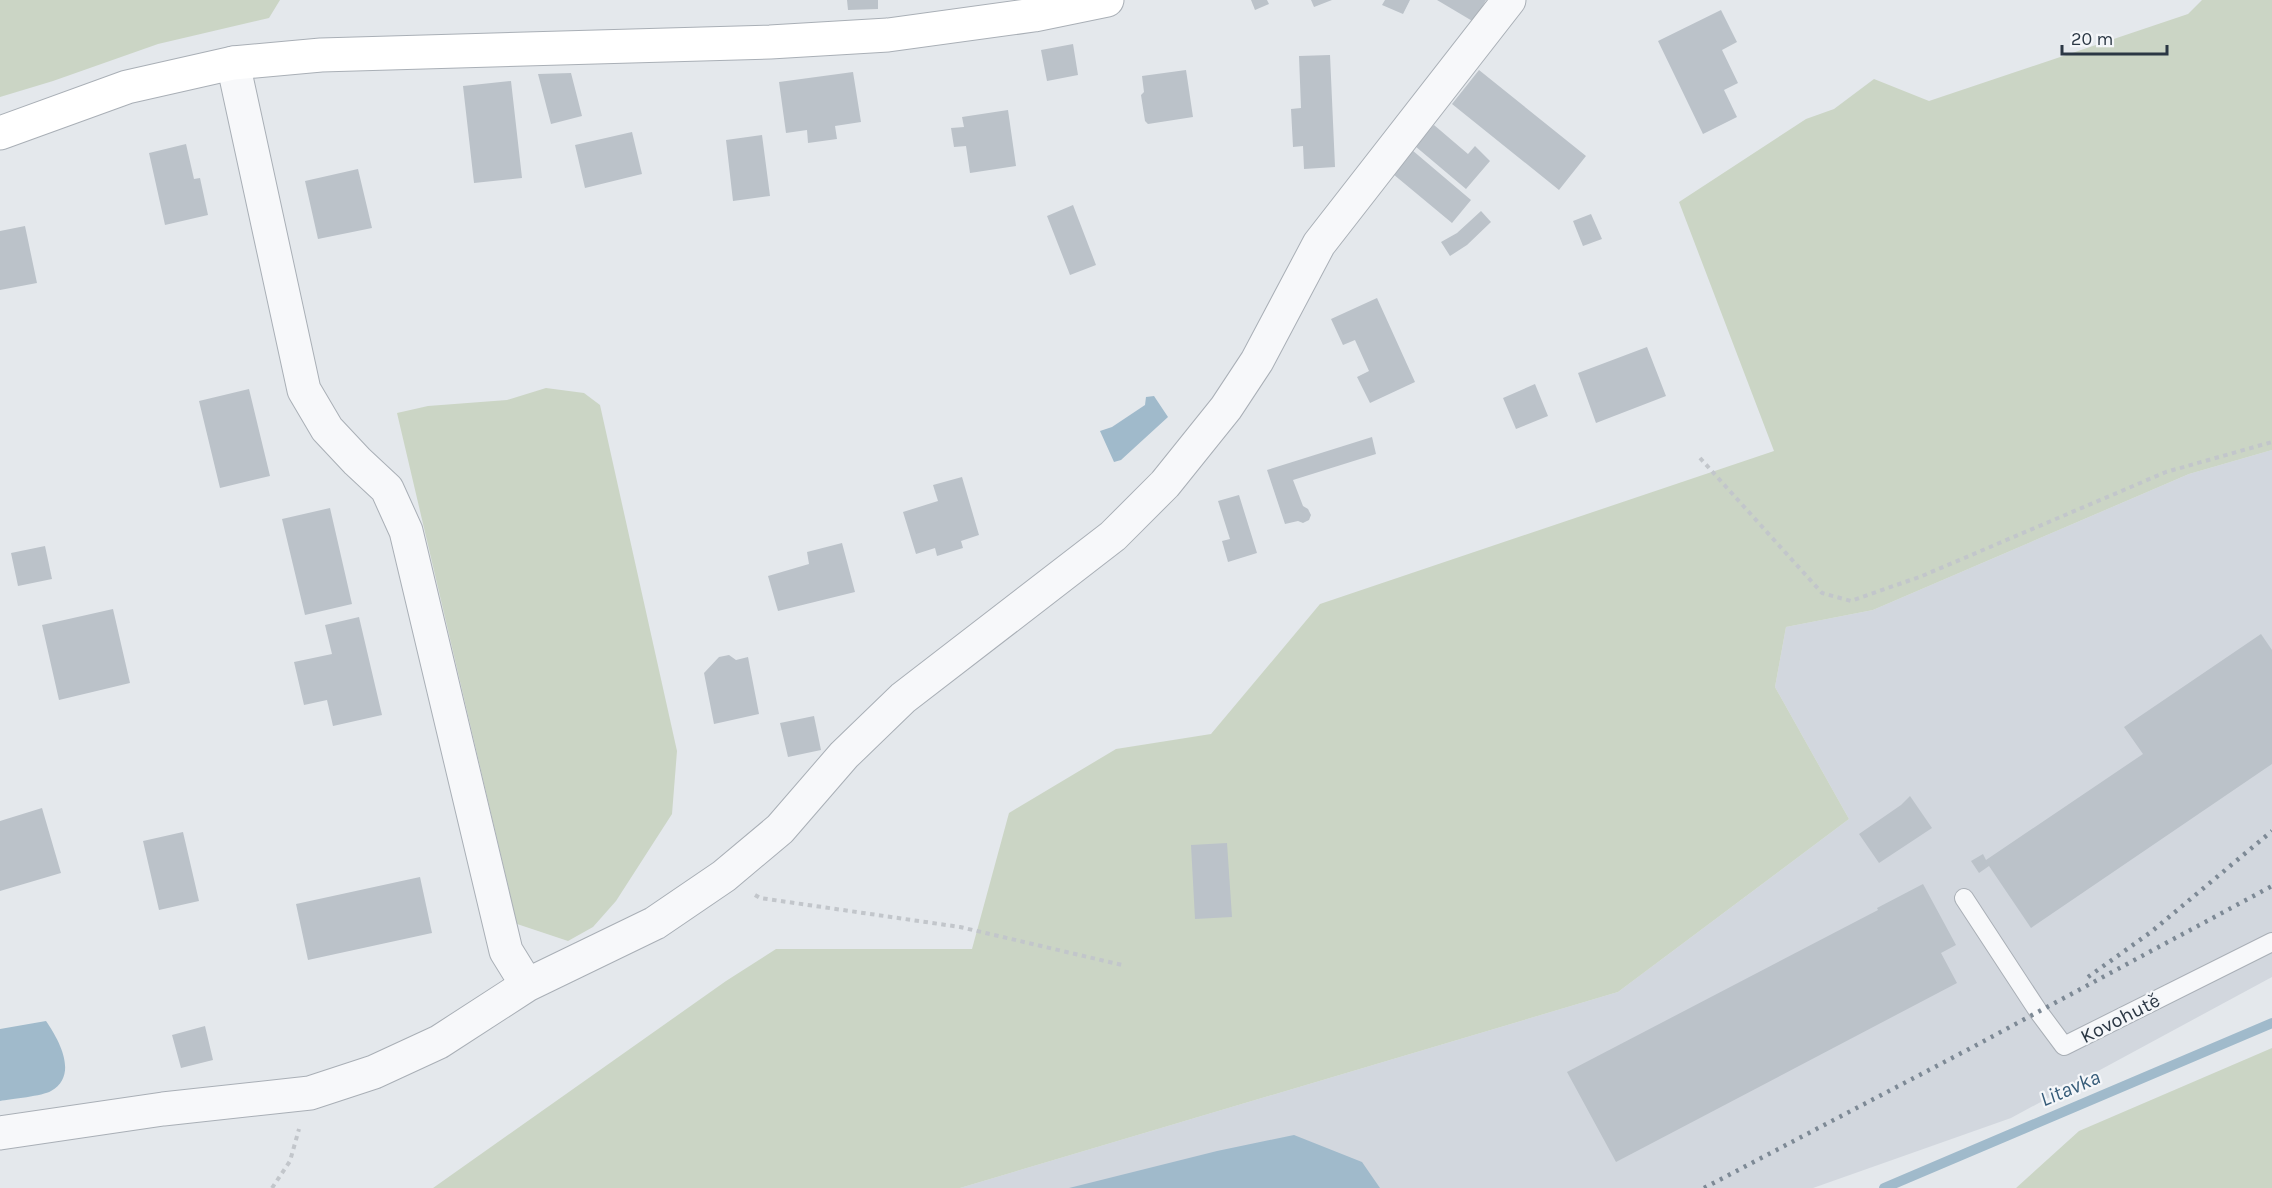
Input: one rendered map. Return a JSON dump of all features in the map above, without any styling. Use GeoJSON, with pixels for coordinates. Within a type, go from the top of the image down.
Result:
{"type":"FeatureCollection","features":[{"type":"Feature","properties":{"kind":"street"},"geometry":{"type":"LineString","coordinates":[[0,134],[127,87],[233,63],[321,55],[770,42],[888,35],[1034,15],[1107,0]]}},
{"type":"Feature","properties":{"kind":"street"},"geometry":{"type":"LineString","coordinates":[[0,1133],[163,1109],[310,1093],[374,1072],[439,1042],[526,985],[655,923],[724,876],[780,829],[844,755],[903,699],[1113,536],[1166,484],[1226,408],[1257,361],[1319,244],[1509,0]]}},
{"type":"Feature","properties":{"kind":"street"},"geometry":{"type":"LineString","coordinates":[[233,63],[304,390],[327,429],[387,489],[406,531],[506,951],[526,985]]}},
{"type":"Feature","properties":{"kind":"lane","name":"Kovohutě"},"geometry":{"type":"LineString","coordinates":[[1964,898],[2038,1011],[2064,1046],[2272,942]]}},
{"type":"Feature","properties":{"kind":"path"},"geometry":{"type":"LineString","coordinates":[[1700,458],[1822,593],[1851,601],[1922,576],[2166,472],[2272,442]]}},
{"type":"Feature","properties":{"kind":"path"},"geometry":{"type":"LineString","coordinates":[[724,876],[760,898],[960,927],[1122,965]]}},
{"type":"Feature","properties":{"kind":"path"},"geometry":{"type":"LineString","coordinates":[[272,1188],[290,1161],[310,1093]]}},
{"type":"Feature","properties":{"kind":"shaded area"},"geometry":{"type":"Polygon","coordinates":[[[2272,450],[2272,977],[2011,1118],[1813,1188],[960,1188],[1618,992],[1849,819],[1775,687],[1786,627],[1873,610],[2189,474],[2272,450]]]}},
{"type":"Feature","properties":{"kind":"green space"},"geometry":{"type":"Polygon","coordinates":[[[0,0],[280,0],[269,18],[158,44],[0,97],[0,0]]]}},
{"type":"Feature","properties":{"kind":"green space"},"geometry":{"type":"Polygon","coordinates":[[[2202,0],[2272,0],[2272,450],[2189,474],[1873,610],[1786,627],[1775,687],[1849,819],[1618,992],[960,1188],[433,1188],[726,981],[776,949],[972,949],[1009,813],[1116,749],[1211,734],[1320,604],[1774,451],[1679,202],[1806,119],[1834,109],[1874,79],[1929,101],[2188,14],[2202,0]]]}},
{"type":"Feature","properties":{"kind":"green space"},"geometry":{"type":"Polygon","coordinates":[[[546,388],[584,393],[600,405],[677,751],[672,814],[616,901],[593,927],[568,941],[517,924],[397,413],[428,406],[507,400],[546,388]]]}},
{"type":"Feature","properties":{"kind":"green space"},"geometry":{"type":"Polygon","coordinates":[[[2272,1048],[2272,1188],[2016,1188],[2079,1131],[2272,1048]]]}},
{"type":"Feature","properties":{"kind":"water"},"geometry":{"type":"Polygon","coordinates":[[[1154,396],[1168,417],[1121,460],[1114,462],[1100,431],[1112,427],[1145,405],[1146,397],[1154,396]]]}},
{"type":"Feature","properties":{"kind":"water"},"geometry":{"type":"Polygon","coordinates":[[[46,1021],[61,1047],[64,1057],[64,1076],[59,1084],[47,1093],[0,1101],[0,1029],[46,1021]]]}},
{"type":"Feature","properties":{"kind":"water"},"geometry":{"type":"Polygon","coordinates":[[[1294,1135],[1362,1162],[1380,1188],[1069,1188],[1217,1151],[1294,1135]]]}},
{"type":"Feature","properties":{"kind":"building"},"geometry":{"type":"Polygon","coordinates":[[[847,0],[878,0],[878,9],[848,10],[847,0]]]}},
{"type":"Feature","properties":{"kind":"building"},"geometry":{"type":"Polygon","coordinates":[[[1251,0],[1267,0],[1269,4],[1255,10],[1251,0]]]}},
{"type":"Feature","properties":{"kind":"building"},"geometry":{"type":"Polygon","coordinates":[[[1311,0],[1332,0],[1314,7],[1311,0]]]}},
{"type":"Feature","properties":{"kind":"building"},"geometry":{"type":"Polygon","coordinates":[[[1385,0],[1410,0],[1403,14],[1382,5],[1385,0]]]}},
{"type":"Feature","properties":{"kind":"building"},"geometry":{"type":"Polygon","coordinates":[[[1437,0],[1486,0],[1474,22],[1437,0]]]}},
{"type":"Feature","properties":{"kind":"building"},"geometry":{"type":"Polygon","coordinates":[[[1721,10],[1737,42],[1722,50],[1738,83],[1724,90],[1737,117],[1703,134],[1658,41],[1721,10]]]}},
{"type":"Feature","properties":{"kind":"building"},"geometry":{"type":"Polygon","coordinates":[[[1073,44],[1078,75],[1047,81],[1041,50],[1073,44]]]}},
{"type":"Feature","properties":{"kind":"building"},"geometry":{"type":"Polygon","coordinates":[[[1330,55],[1335,167],[1304,169],[1303,146],[1293,147],[1291,109],[1301,108],[1299,56],[1330,55]]]}},
{"type":"Feature","properties":{"kind":"building"},"geometry":{"type":"Polygon","coordinates":[[[1186,70],[1193,117],[1148,124],[1145,121],[1141,95],[1144,92],[1142,76],[1186,70]]]}},
{"type":"Feature","properties":{"kind":"building"},"geometry":{"type":"Polygon","coordinates":[[[1479,70],[1586,156],[1559,190],[1452,104],[1479,70]]]}},
{"type":"Feature","properties":{"kind":"building"},"geometry":{"type":"Polygon","coordinates":[[[853,72],[861,122],[835,126],[837,139],[808,143],[807,130],[786,133],[779,82],[853,72]]]}},
{"type":"Feature","properties":{"kind":"building"},"geometry":{"type":"Polygon","coordinates":[[[571,73],[582,116],[551,124],[538,74],[571,73]]]}},
{"type":"Feature","properties":{"kind":"building"},"geometry":{"type":"Polygon","coordinates":[[[511,81],[522,178],[474,183],[463,86],[511,81]]]}},
{"type":"Feature","properties":{"kind":"building"},"geometry":{"type":"Polygon","coordinates":[[[1008,110],[1016,166],[970,173],[966,146],[954,147],[951,128],[964,127],[962,117],[1008,110]]]}},
{"type":"Feature","properties":{"kind":"building"},"geometry":{"type":"Polygon","coordinates":[[[1434,125],[1468,154],[1475,146],[1490,161],[1466,189],[1415,146],[1434,125]]]}},
{"type":"Feature","properties":{"kind":"building"},"geometry":{"type":"Polygon","coordinates":[[[632,132],[642,174],[585,188],[575,145],[632,132]]]}},
{"type":"Feature","properties":{"kind":"building"},"geometry":{"type":"Polygon","coordinates":[[[762,135],[770,196],[733,201],[726,140],[762,135]]]}},
{"type":"Feature","properties":{"kind":"building"},"geometry":{"type":"Polygon","coordinates":[[[186,144],[194,179],[200,178],[208,215],[165,225],[149,153],[186,144]]]}},
{"type":"Feature","properties":{"kind":"building"},"geometry":{"type":"Polygon","coordinates":[[[1412,150],[1471,200],[1452,223],[1393,174],[1412,150]]]}},
{"type":"Feature","properties":{"kind":"building"},"geometry":{"type":"Polygon","coordinates":[[[358,169],[372,228],[318,239],[305,181],[358,169]]]}},
{"type":"Feature","properties":{"kind":"building"},"geometry":{"type":"Polygon","coordinates":[[[1073,205],[1096,265],[1070,275],[1047,216],[1073,205]]]}},
{"type":"Feature","properties":{"kind":"building"},"geometry":{"type":"Polygon","coordinates":[[[1481,211],[1491,222],[1467,245],[1450,256],[1441,242],[1457,233],[1481,211]]]}},
{"type":"Feature","properties":{"kind":"building"},"geometry":{"type":"Polygon","coordinates":[[[1591,214],[1602,239],[1583,246],[1573,221],[1591,214]]]}},
{"type":"Feature","properties":{"kind":"building"},"geometry":{"type":"Polygon","coordinates":[[[25,226],[37,283],[0,290],[0,231],[25,226]]]}},
{"type":"Feature","properties":{"kind":"building"},"geometry":{"type":"Polygon","coordinates":[[[1377,298],[1415,382],[1370,403],[1357,377],[1369,371],[1355,340],[1343,345],[1331,319],[1377,298]]]}},
{"type":"Feature","properties":{"kind":"building"},"geometry":{"type":"Polygon","coordinates":[[[1647,347],[1666,396],[1596,423],[1578,373],[1647,347]]]}},
{"type":"Feature","properties":{"kind":"building"},"geometry":{"type":"Polygon","coordinates":[[[1535,384],[1548,416],[1516,429],[1503,398],[1535,384]]]}},
{"type":"Feature","properties":{"kind":"building"},"geometry":{"type":"Polygon","coordinates":[[[249,389],[270,476],[220,488],[199,401],[249,389]]]}},
{"type":"Feature","properties":{"kind":"building"},"geometry":{"type":"Polygon","coordinates":[[[1372,437],[1376,454],[1293,480],[1303,506],[1311,515],[1309,520],[1303,523],[1298,521],[1285,524],[1267,470],[1372,437]]]}},
{"type":"Feature","properties":{"kind":"building"},"geometry":{"type":"Polygon","coordinates":[[[962,477],[979,535],[961,541],[963,548],[937,556],[935,548],[916,554],[903,512],[938,501],[933,485],[962,477]]]}},
{"type":"Feature","properties":{"kind":"building"},"geometry":{"type":"Polygon","coordinates":[[[1239,495],[1257,553],[1228,562],[1222,541],[1230,539],[1218,501],[1239,495]]]}},
{"type":"Feature","properties":{"kind":"building"},"geometry":{"type":"Polygon","coordinates":[[[330,508],[352,604],[305,615],[282,519],[330,508]]]}},
{"type":"Feature","properties":{"kind":"building"},"geometry":{"type":"Polygon","coordinates":[[[842,543],[855,592],[778,611],[768,576],[809,564],[807,552],[842,543]]]}},
{"type":"Feature","properties":{"kind":"building"},"geometry":{"type":"Polygon","coordinates":[[[45,546],[52,579],[18,586],[11,553],[45,546]]]}},
{"type":"Feature","properties":{"kind":"building"},"geometry":{"type":"Polygon","coordinates":[[[113,609],[130,683],[59,700],[42,625],[113,609]]]}},
{"type":"Feature","properties":{"kind":"building"},"geometry":{"type":"Polygon","coordinates":[[[359,617],[382,715],[333,726],[327,700],[304,705],[294,662],[332,654],[325,625],[359,617]]]}},
{"type":"Feature","properties":{"kind":"building"},"geometry":{"type":"Polygon","coordinates":[[[2261,634],[2272,650],[2272,764],[2031,928],[1989,866],[1979,873],[1971,861],[1983,854],[1986,860],[2143,754],[2124,727],[2261,634]]]}},
{"type":"Feature","properties":{"kind":"building"},"geometry":{"type":"Polygon","coordinates":[[[729,655],[736,660],[748,657],[759,714],[714,724],[704,673],[719,657],[729,655]]]}},
{"type":"Feature","properties":{"kind":"building"},"geometry":{"type":"Polygon","coordinates":[[[814,716],[821,750],[788,757],[780,723],[814,716]]]}},
{"type":"Feature","properties":{"kind":"building"},"geometry":{"type":"Polygon","coordinates":[[[1910,796],[1932,828],[1879,863],[1859,834],[1901,805],[1910,796]]]}},
{"type":"Feature","properties":{"kind":"building"},"geometry":{"type":"Polygon","coordinates":[[[42,808],[61,873],[0,891],[0,821],[42,808]]]}},
{"type":"Feature","properties":{"kind":"building"},"geometry":{"type":"Polygon","coordinates":[[[183,832],[199,901],[159,910],[143,841],[183,832]]]}},
{"type":"Feature","properties":{"kind":"building"},"geometry":{"type":"Polygon","coordinates":[[[1227,843],[1232,917],[1195,919],[1191,845],[1227,843]]]}},
{"type":"Feature","properties":{"kind":"building"},"geometry":{"type":"Polygon","coordinates":[[[420,877],[432,933],[308,960],[296,904],[420,877]]]}},
{"type":"Feature","properties":{"kind":"building"},"geometry":{"type":"Polygon","coordinates":[[[1923,884],[1956,945],[1941,953],[1957,983],[1616,1162],[1567,1072],[1878,910],[1877,908],[1923,884]]]}},
{"type":"Feature","properties":{"kind":"building"},"geometry":{"type":"Polygon","coordinates":[[[205,1026],[213,1060],[181,1068],[172,1035],[205,1026]]]}},
{"type":"Feature","properties":{"kind":"waterway","name":"Litavka"},"geometry":{"type":"LineString","coordinates":[[1884,1188],[2272,1023]]}},
{"type":"Feature","properties":{"kind":"railway"},"geometry":{"type":"LineString","coordinates":[[2088,977],[2151,932],[2272,831]]}},
{"type":"Feature","properties":{"kind":"railway"},"geometry":{"type":"LineString","coordinates":[[1704,1188],[2272,886]]}}]}
